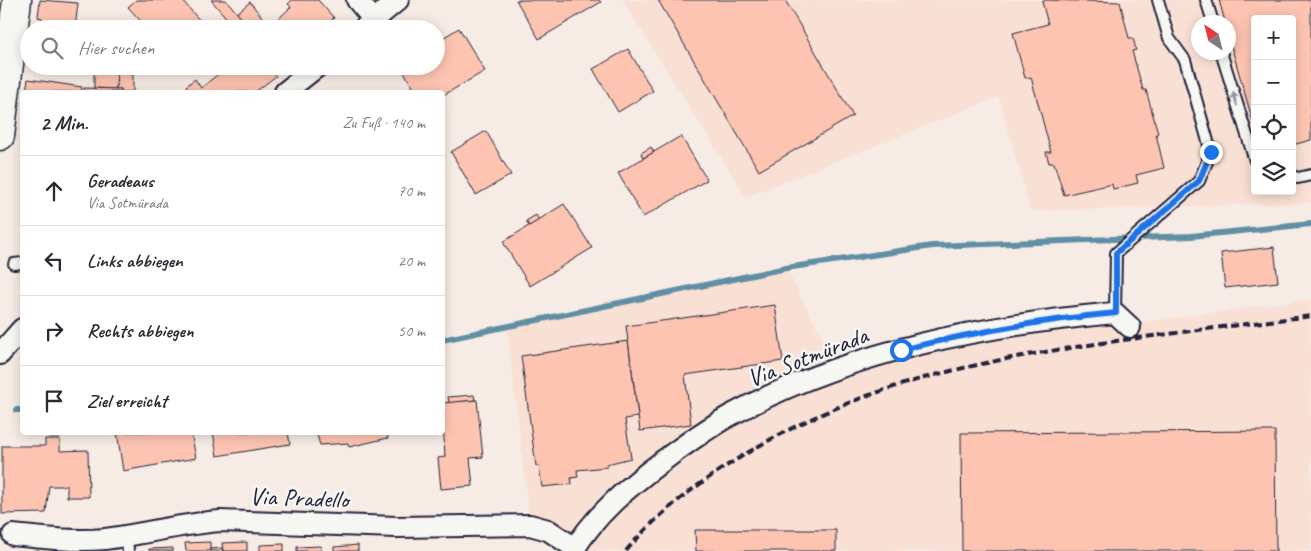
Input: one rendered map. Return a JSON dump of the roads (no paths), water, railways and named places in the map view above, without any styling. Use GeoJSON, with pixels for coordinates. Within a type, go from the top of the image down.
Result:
{"type":"FeatureCollection","features":[{"type":"Feature","properties":{"kind":"main road"},"geometry":{"type":"LineString","coordinates":[[0,136],[17,0]]}},
{"type":"Feature","properties":{"kind":"street"},"geometry":{"type":"LineString","coordinates":[[357,0],[367,20]]}},
{"type":"Feature","properties":{"kind":"street"},"geometry":{"type":"LineString","coordinates":[[374,20],[398,0]]}},
{"type":"Feature","properties":{"kind":"street"},"geometry":{"type":"LineString","coordinates":[[288,90],[307,75]]}},
{"type":"Feature","properties":{"kind":"street"},"geometry":{"type":"LineString","coordinates":[[1116,313],[1130,327]]}},
{"type":"Feature","properties":{"kind":"street","name":"Via Sotmürada"},"geometry":{"type":"LineString","coordinates":[[574,550],[593,523],[644,475],[732,414],[801,382],[868,359],[952,337],[1065,318],[1116,313]]}},
{"type":"Feature","properties":{"kind":"street"},"geometry":{"type":"LineString","coordinates":[[0,354],[20,331]]}},
{"type":"Feature","properties":{"kind":"street","name":"Via Pradello"},"geometry":{"type":"LineString","coordinates":[[13,536],[127,543],[191,524],[220,521],[397,527],[530,525],[548,530],[574,550]]}},
{"type":"Feature","properties":{"kind":"lane"},"geometry":{"type":"LineString","coordinates":[[1116,313],[1116,253],[1199,181],[1211,152],[1185,60],[1169,38],[1158,0]]}},
{"type":"Feature","properties":{"kind":"lane"},"geometry":{"type":"LineString","coordinates":[[1206,0],[1211,15]]}},
{"type":"Feature","properties":{"kind":"lane"},"geometry":{"type":"LineString","coordinates":[[1223,60],[1252,150]]}},
{"type":"Feature","properties":{"kind":"lane"},"geometry":{"type":"LineString","coordinates":[[1296,177],[1311,175]]}},
{"type":"Feature","properties":{"kind":"waterway"},"geometry":{"type":"LineString","coordinates":[[445,339],[786,268],[932,246],[1191,236],[1311,224]]}},
{"type":"Feature","properties":{"kind":"railway"},"geometry":{"type":"LineString","coordinates":[[626,551],[651,524],[679,500],[739,458],[784,432],[829,411],[875,393],[921,379],[1016,357],[1116,341],[1311,316]]}}]}
